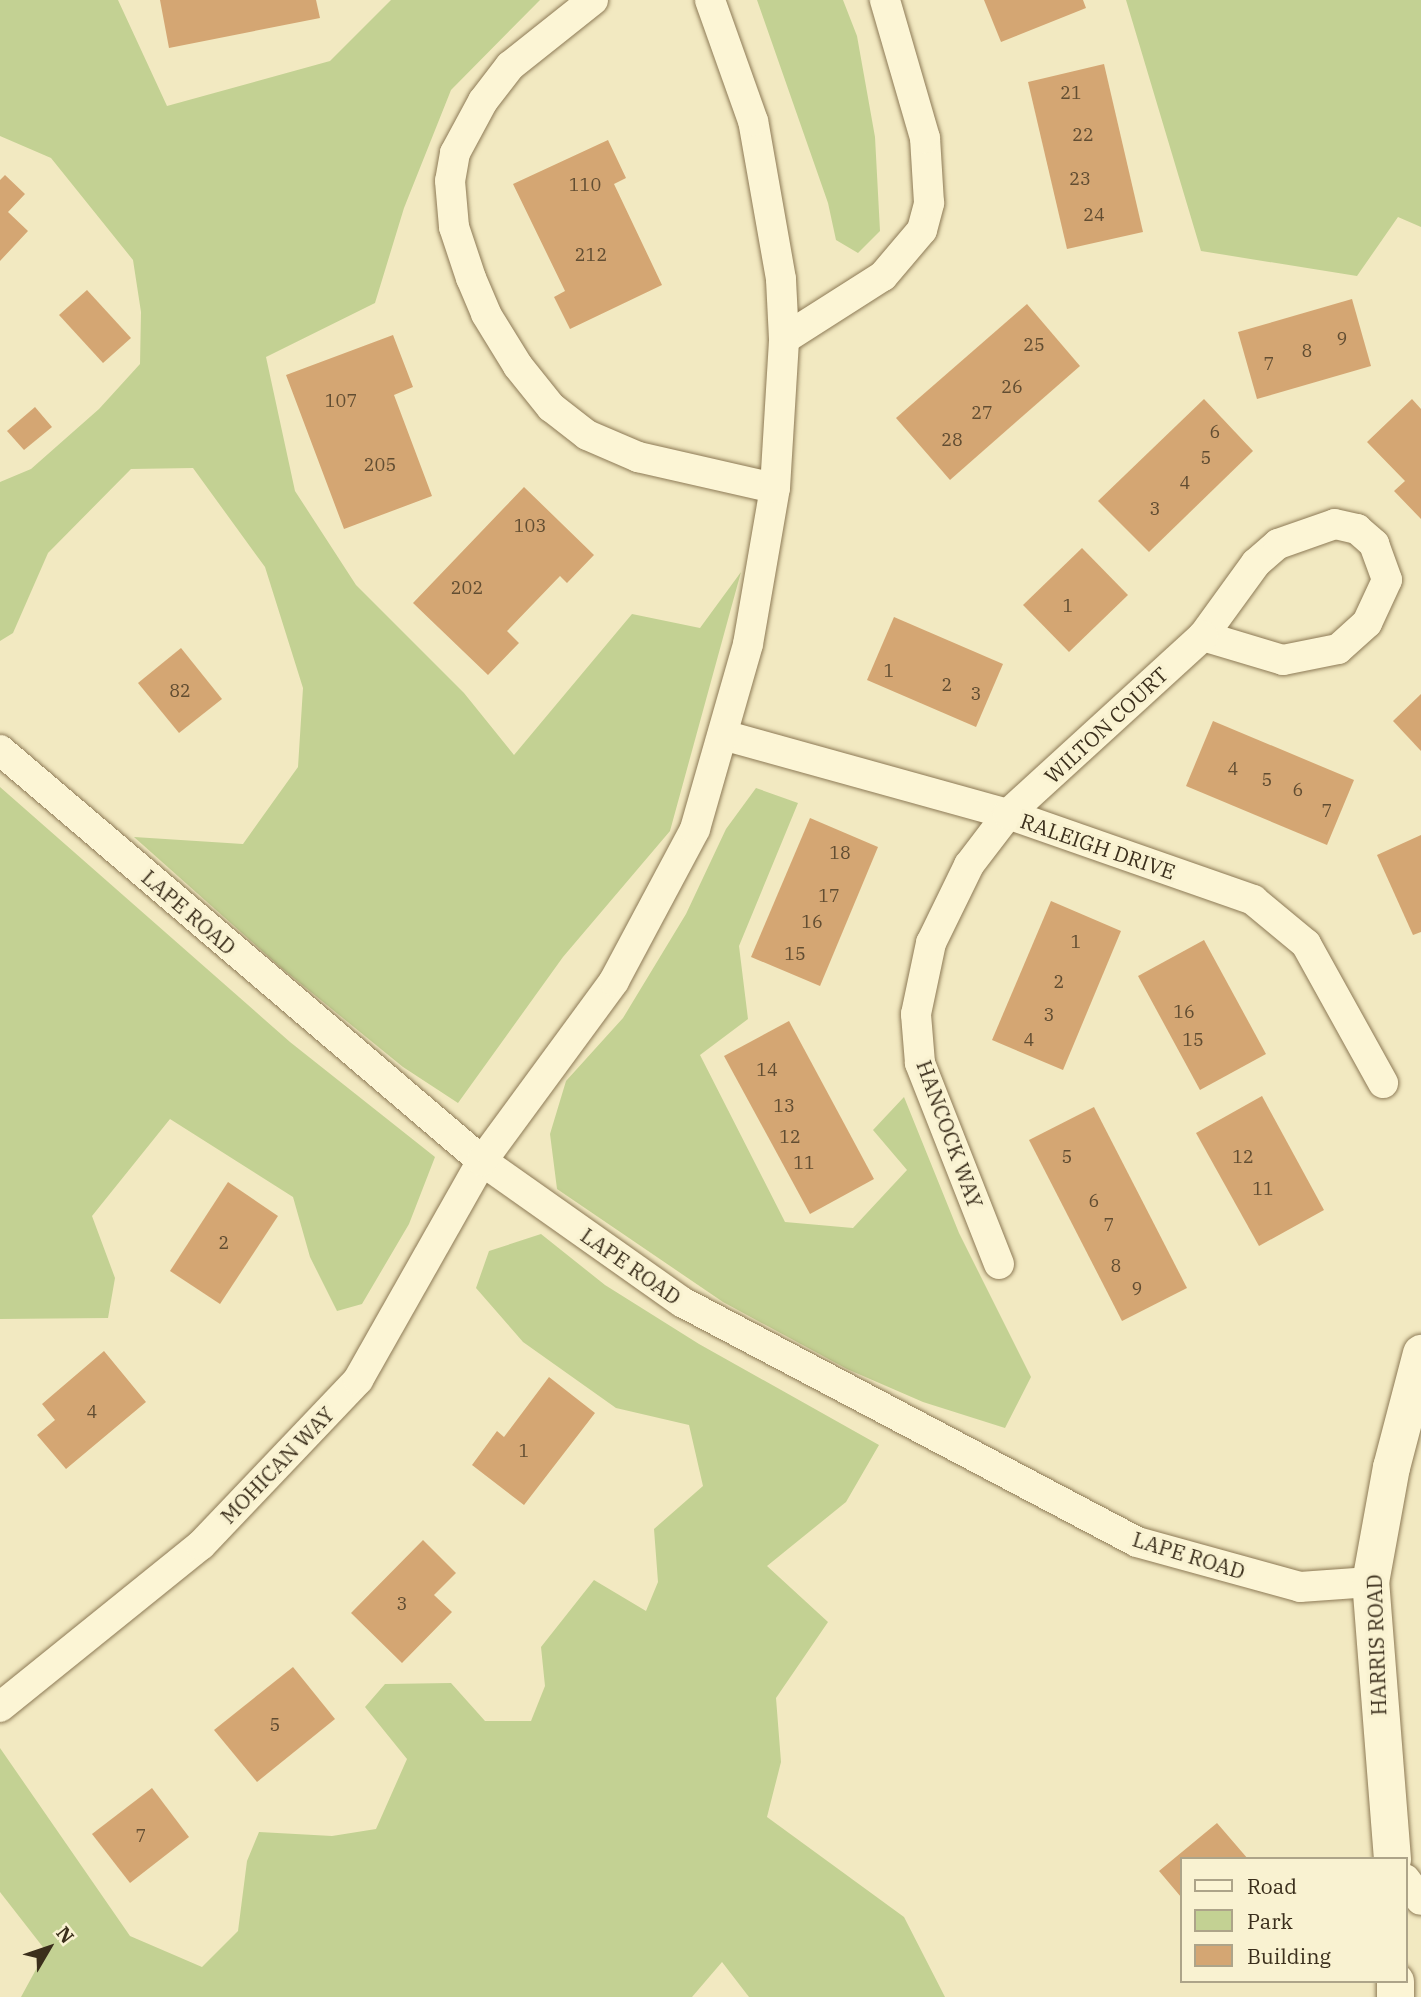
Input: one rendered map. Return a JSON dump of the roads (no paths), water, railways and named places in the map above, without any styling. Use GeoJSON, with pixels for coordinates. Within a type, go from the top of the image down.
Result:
{"type":"FeatureCollection","features":[{"type":"Feature","properties":{"kind":"street"},"geometry":{"type":"LineString","coordinates":[[593,0],[510,66],[483,101],[455,153],[450,181],[454,227],[471,278],[486,314],[518,366],[551,407],[587,435],[638,457],[775,488]]}},
{"type":"Feature","properties":{"kind":"street","name":"MOHICAN WAY"},"geometry":{"type":"LineString","coordinates":[[0,1707],[201,1545],[358,1380],[482,1161],[614,981],[695,829],[748,644],[775,488],[784,339],[781,279],[753,121],[710,0]]}},
{"type":"Feature","properties":{"kind":"street"},"geometry":{"type":"LineString","coordinates":[[784,339],[883,276],[922,230],[929,203],[925,138],[885,0]]}},
{"type":"Feature","properties":{"kind":"street","name":"WILTON COURT"},"geometry":{"type":"LineString","coordinates":[[1008,814],[1203,636],[1256,563],[1278,544],[1335,524],[1357,529],[1374,544],[1387,580],[1367,623],[1338,649],[1283,660],[1203,636]]}},
{"type":"Feature","properties":{"kind":"street","name":"RALEIGH DRIVE"},"geometry":{"type":"LineString","coordinates":[[723,735],[1008,814],[1253,900],[1306,944],[1383,1083]]}},
{"type":"Feature","properties":{"kind":"street","name":"LAPE ROAD"},"geometry":{"type":"LineString","coordinates":[[0,750],[482,1161],[682,1302],[1137,1542],[1300,1587],[1370,1582]]}},
{"type":"Feature","properties":{"kind":"street","name":"HANCOCK WAY"},"geometry":{"type":"LineString","coordinates":[[999,1265],[920,1063],[916,1014],[931,943],[969,865],[1008,814]]}},
{"type":"Feature","properties":{"kind":"street","name":"HARRIS ROAD"},"geometry":{"type":"LineString","coordinates":[[1392,1857],[1370,1582],[1391,1467],[1421,1353]]}},
{"type":"Feature","properties":{"kind":"street"},"geometry":{"type":"LineString","coordinates":[[1407,1882],[1421,1900]]}}]}
